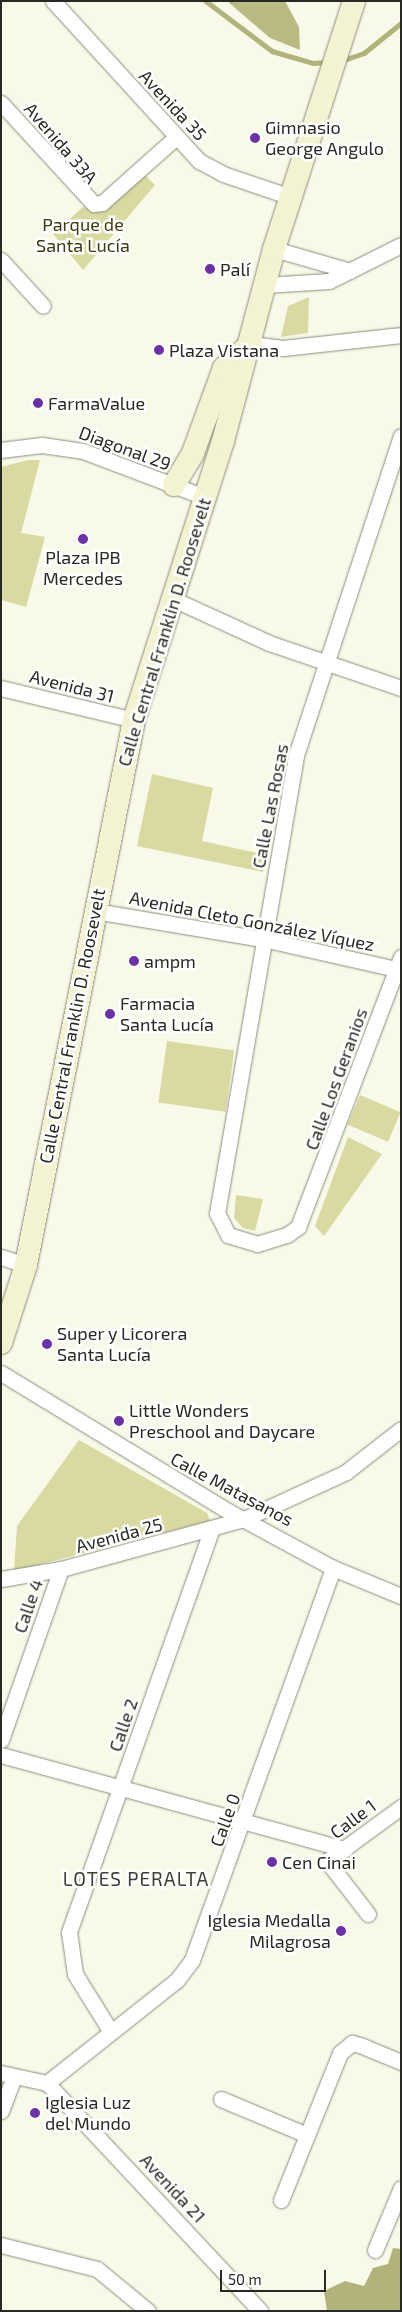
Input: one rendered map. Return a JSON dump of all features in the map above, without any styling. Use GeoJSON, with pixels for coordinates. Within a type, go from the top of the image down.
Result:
{"type":"FeatureCollection","features":[{"type":"Feature","properties":{"kind":"main road","name":"Calle Central Franklin D. Roosevelt"},"geometry":{"type":"LineString","coordinates":[[1,1342],[26,1265],[134,720],[205,497],[251,344],[274,249],[351,10]]}},
{"type":"Feature","properties":{"kind":"main road"},"geometry":{"type":"LineString","coordinates":[[174,485],[194,453],[224,368],[251,344]]}},
{"type":"Feature","properties":{"kind":"street","name":"Avenida 35"},"geometry":{"type":"LineString","coordinates":[[53,1],[175,138],[199,161],[223,174],[291,197]]}},
{"type":"Feature","properties":{"kind":"street","name":"Avenida 33A"},"geometry":{"type":"LineString","coordinates":[[1,103],[87,201],[94,204],[102,202],[175,138]]}},
{"type":"Feature","properties":{"kind":"street"},"geometry":{"type":"LineString","coordinates":[[265,285],[309,285],[350,271],[401,245]]}},
{"type":"Feature","properties":{"kind":"street"},"geometry":{"type":"LineString","coordinates":[[274,249],[350,271]]}},
{"type":"Feature","properties":{"kind":"street"},"geometry":{"type":"LineString","coordinates":[[1,260],[43,306]]}},
{"type":"Feature","properties":{"kind":"street"},"geometry":{"type":"LineString","coordinates":[[251,344],[282,348],[401,335]]}},
{"type":"Feature","properties":{"kind":"street","name":"Calle Las Rosas"},"geometry":{"type":"LineString","coordinates":[[306,1214],[287,1235],[257,1244],[240,1242],[228,1235],[220,1223],[222,1194],[263,939],[296,756],[401,436]]}},
{"type":"Feature","properties":{"kind":"street","name":"Diagonal 29"},"geometry":{"type":"LineString","coordinates":[[1,450],[61,446],[205,497]]}},
{"type":"Feature","properties":{"kind":"street"},"geometry":{"type":"LineString","coordinates":[[173,599],[326,665],[401,688]]}},
{"type":"Feature","properties":{"kind":"street","name":"Avenida 31"},"geometry":{"type":"LineString","coordinates":[[1,688],[134,720]]}},
{"type":"Feature","properties":{"kind":"street","name":"Avenida Cleto González Víquez"},"geometry":{"type":"LineString","coordinates":[[95,911],[263,939],[399,965]]}},
{"type":"Feature","properties":{"kind":"street","name":"Calle Los Geranios"},"geometry":{"type":"LineString","coordinates":[[306,1214],[399,965]]}},
{"type":"Feature","properties":{"kind":"street"},"geometry":{"type":"LineString","coordinates":[[1,1257],[26,1265]]}},
{"type":"Feature","properties":{"kind":"street","name":"Calle Matasanos"},"geometry":{"type":"LineString","coordinates":[[1,1373],[244,1519],[333,1568],[401,1596]]}},
{"type":"Feature","properties":{"kind":"street","name":"Avenida 25"},"geometry":{"type":"LineString","coordinates":[[1,1579],[61,1569],[212,1530],[244,1519],[346,1472],[401,1429]]}},
{"type":"Feature","properties":{"kind":"street","name":"Calle 2"},"geometry":{"type":"LineString","coordinates":[[111,2032],[75,1974],[69,1932],[212,1530]]}},
{"type":"Feature","properties":{"kind":"street","name":"Calle 0"},"geometry":{"type":"LineString","coordinates":[[47,2083],[187,1971],[244,1821],[333,1568]]}},
{"type":"Feature","properties":{"kind":"street","name":"Calle 4"},"geometry":{"type":"LineString","coordinates":[[1,1740],[61,1569]]}},
{"type":"Feature","properties":{"kind":"street"},"geometry":{"type":"LineString","coordinates":[[1,1755],[122,1785],[345,1849]]}},
{"type":"Feature","properties":{"kind":"street","name":"Calle 1"},"geometry":{"type":"LineString","coordinates":[[368,1914],[327,1862],[401,1807]]}},
{"type":"Feature","properties":{"kind":"street"},"geometry":{"type":"LineString","coordinates":[[281,2200],[346,2046],[360,2044],[401,2062]]}},
{"type":"Feature","properties":{"kind":"street"},"geometry":{"type":"LineString","coordinates":[[1,2111],[8,2075],[47,2083]]}},
{"type":"Feature","properties":{"kind":"street","name":"Avenida 21"},"geometry":{"type":"LineString","coordinates":[[47,2083],[260,2311]]}},
{"type":"Feature","properties":{"kind":"street"},"geometry":{"type":"LineString","coordinates":[[221,2099],[307,2135]]}},
{"type":"Feature","properties":{"kind":"street"},"geometry":{"type":"LineString","coordinates":[[375,2250],[401,2188]]}},
{"type":"Feature","properties":{"kind":"street"},"geometry":{"type":"LineString","coordinates":[[1,2245],[97,2269],[148,2311]]}},
{"type":"Feature","properties":{"kind":"green space","name":"Parque de Santa Lucía"},"geometry":{"type":"Polygon","coordinates":[[[141,171],[155,185],[83,270],[53,234],[83,207],[96,211],[141,171]]]}},
{"type":"Feature","properties":{"kind":"green space"},"geometry":{"type":"Polygon","coordinates":[[[309,297],[308,333],[281,337],[288,306],[309,297]]]}},
{"type":"Feature","properties":{"kind":"green space"},"geometry":{"type":"Polygon","coordinates":[[[28,460],[40,460],[21,533],[45,537],[26,607],[1,600],[1,467],[28,460]]]}},
{"type":"Feature","properties":{"kind":"green space"},"geometry":{"type":"Polygon","coordinates":[[[152,774],[213,788],[202,841],[267,855],[263,872],[137,846],[152,774]]]}},
{"type":"Feature","properties":{"kind":"green space"},"geometry":{"type":"Polygon","coordinates":[[[167,1041],[234,1050],[226,1112],[158,1102],[167,1041]]]}},
{"type":"Feature","properties":{"kind":"green space"},"geometry":{"type":"Polygon","coordinates":[[[360,1095],[401,1112],[388,1142],[347,1124],[360,1095]]]}},
{"type":"Feature","properties":{"kind":"green space"},"geometry":{"type":"Polygon","coordinates":[[[348,1137],[382,1154],[324,1236],[315,1226],[348,1137]]]}},
{"type":"Feature","properties":{"kind":"green space"},"geometry":{"type":"Polygon","coordinates":[[[236,1195],[263,1199],[255,1231],[243,1228],[234,1218],[236,1195]]]}},
{"type":"Feature","properties":{"kind":"green space"},"geometry":{"type":"Polygon","coordinates":[[[79,1440],[207,1513],[210,1521],[14,1571],[17,1526],[79,1440]]]}},
{"type":"Feature","properties":{"kind":"shaded area"},"geometry":{"type":"Polygon","coordinates":[[[227,1],[285,1],[299,27],[300,50],[270,38],[227,1]]]}},
{"type":"Feature","properties":{"kind":"shaded area"},"geometry":{"type":"Polygon","coordinates":[[[393,2248],[401,2249],[401,2311],[327,2311],[324,2291],[345,2281],[364,2286],[373,2268],[388,2264],[393,2248]]]}},
{"type":"Feature","properties":{"kind":"waterway"},"geometry":{"type":"LineString","coordinates":[[206,1],[272,51],[313,63],[326,62]]}},
{"type":"Feature","properties":{"kind":"waterway"},"geometry":{"type":"LineString","coordinates":[[341,61],[364,53],[401,23]]}},
{"type":"Feature","properties":{"kind":"place","name":"Gimnasio George Angulo"},"geometry":{"type":"Point","coordinates":[255,138]}},
{"type":"Feature","properties":{"kind":"place","name":"Palí"},"geometry":{"type":"Point","coordinates":[210,269]}},
{"type":"Feature","properties":{"kind":"place","name":"Plaza Vistana"},"geometry":{"type":"Point","coordinates":[159,350]}},
{"type":"Feature","properties":{"kind":"place","name":"FarmaValue"},"geometry":{"type":"Point","coordinates":[38,403]}},
{"type":"Feature","properties":{"kind":"place","name":"Plaza IPB Mercedes"},"geometry":{"type":"Point","coordinates":[83,539]}},
{"type":"Feature","properties":{"kind":"place","name":"ampm"},"geometry":{"type":"Point","coordinates":[134,961]}},
{"type":"Feature","properties":{"kind":"place","name":"Farmacia Santa Lucía"},"geometry":{"type":"Point","coordinates":[110,1014]}},
{"type":"Feature","properties":{"kind":"place","name":"Super y Licorera Santa Lucía"},"geometry":{"type":"Point","coordinates":[47,1344]}},
{"type":"Feature","properties":{"kind":"place","name":"Little Wonders Preschool and Daycare"},"geometry":{"type":"Point","coordinates":[119,1421]}},
{"type":"Feature","properties":{"kind":"place","name":"Cen Cinai"},"geometry":{"type":"Point","coordinates":[272,1862]}},
{"type":"Feature","properties":{"kind":"place","name":"Iglesia Medalla Milagrosa"},"geometry":{"type":"Point","coordinates":[341,1931]}},
{"type":"Feature","properties":{"kind":"place","name":"Iglesia Luz del Mundo"},"geometry":{"type":"Point","coordinates":[35,2113]}},
{"type":"Feature","properties":{"kind":"district","name":"LOTES PERALTA"},"geometry":{"type":"Point","coordinates":[136,1879]}}]}
